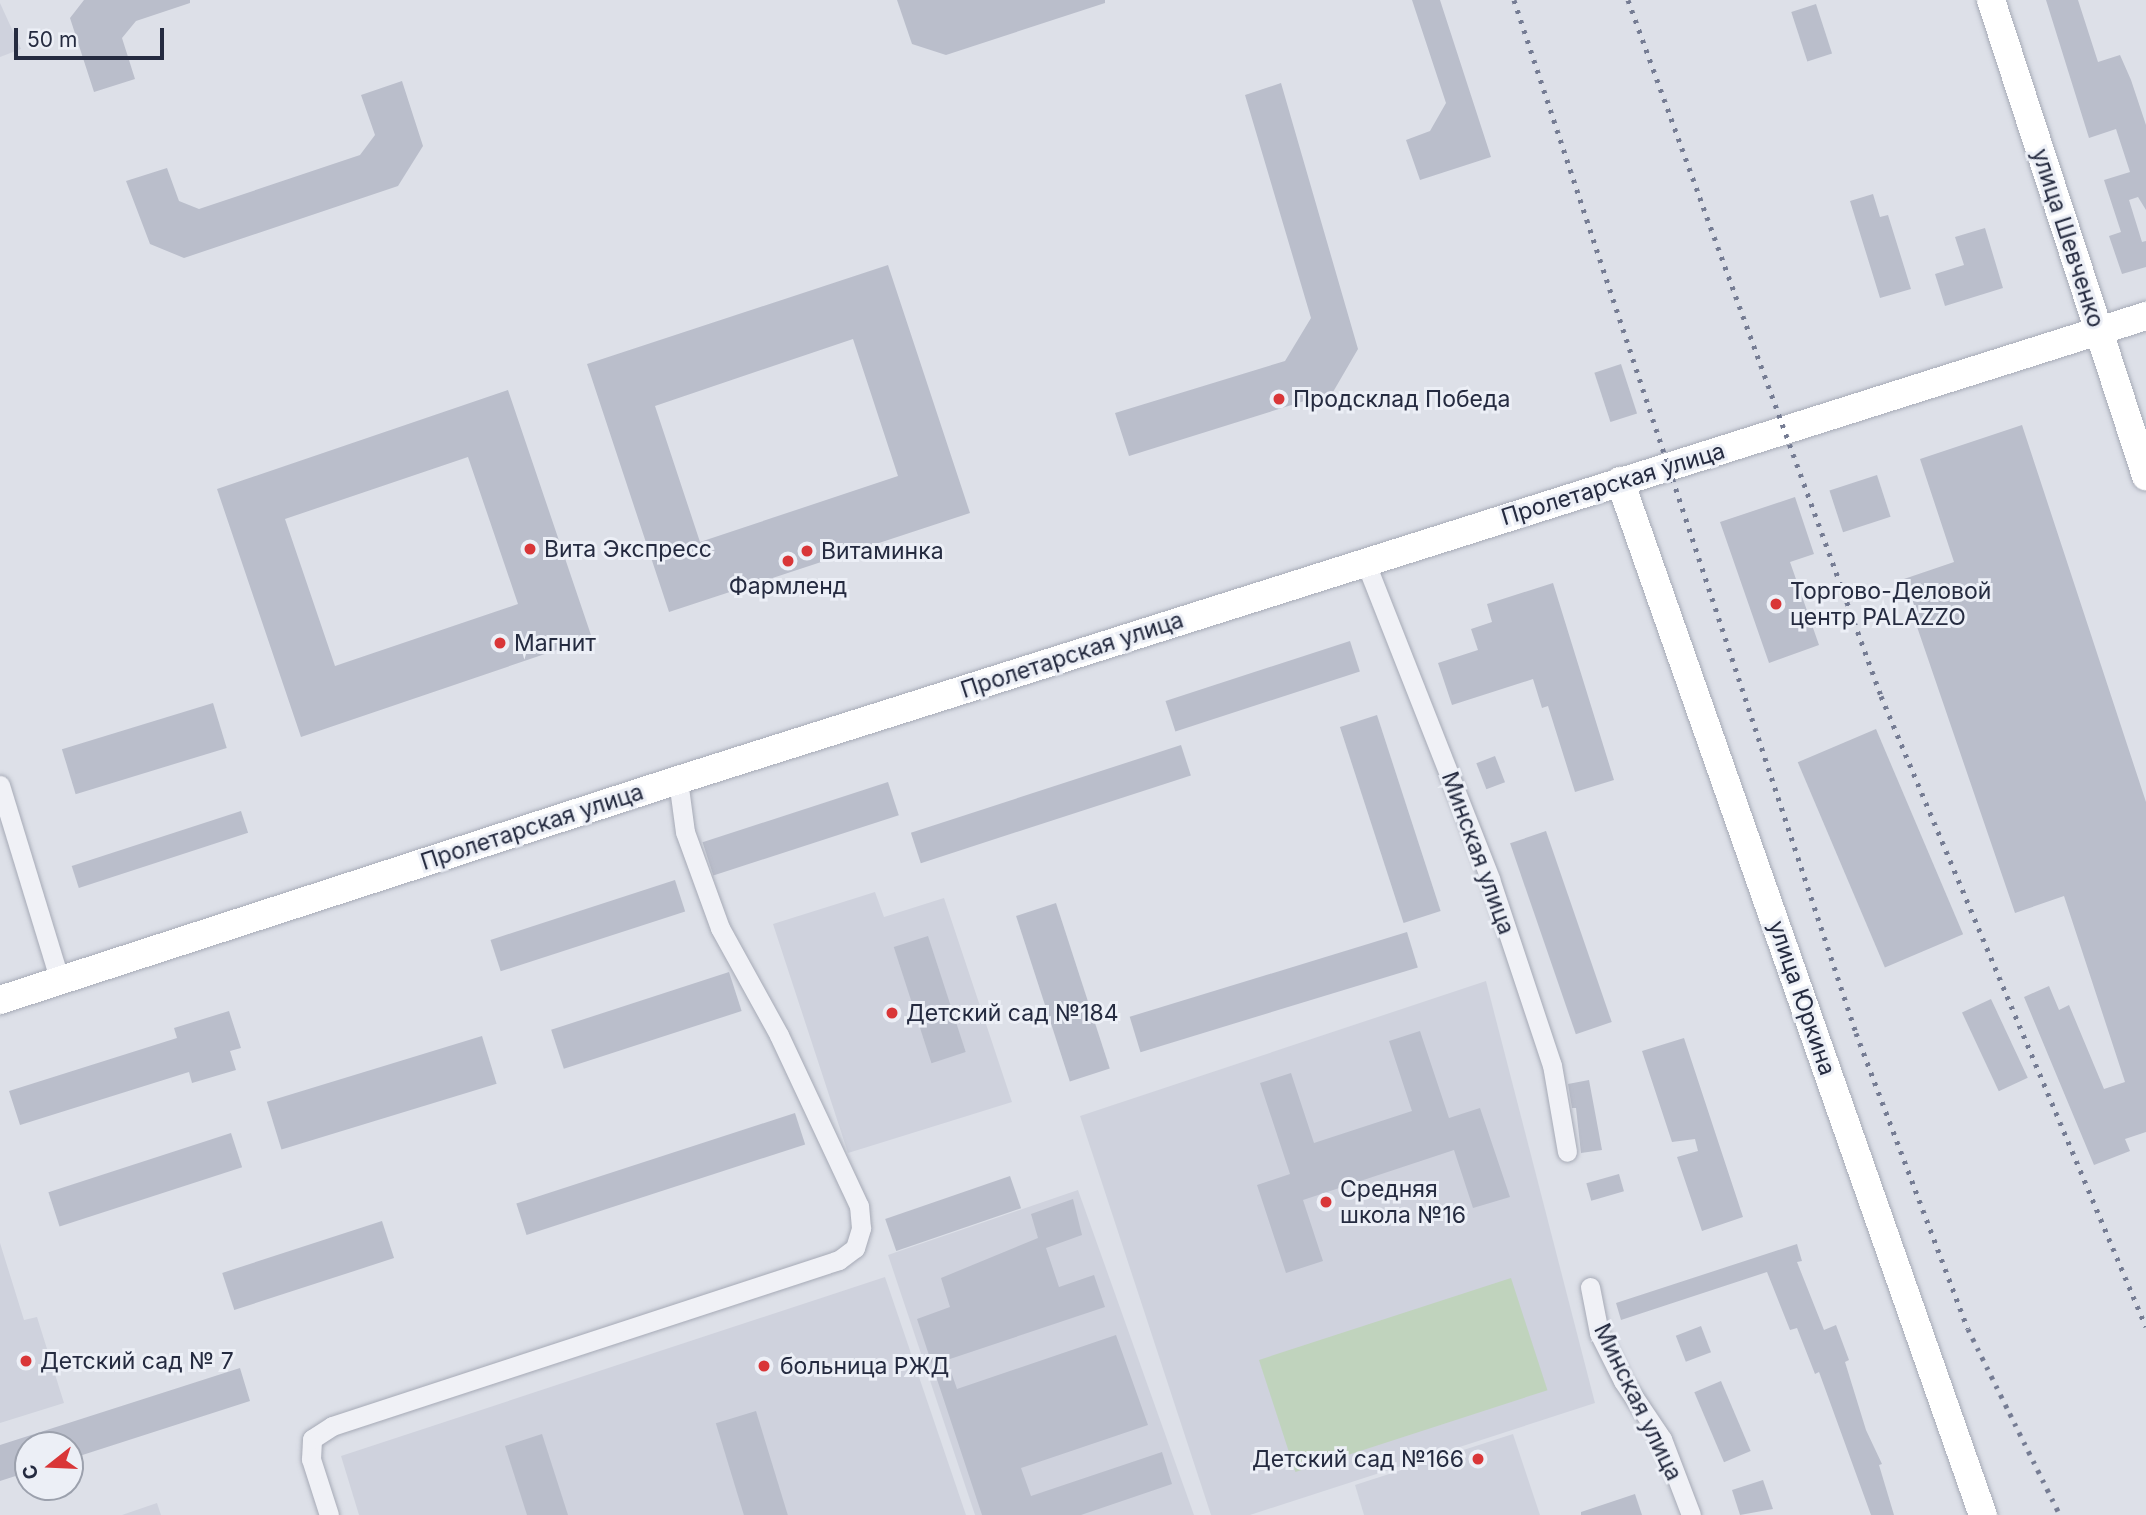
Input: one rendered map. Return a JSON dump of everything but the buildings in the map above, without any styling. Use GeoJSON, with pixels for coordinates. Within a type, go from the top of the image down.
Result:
{"type":"FeatureCollection","features":[{"type":"Feature","properties":{"kind":"main road","name":"улица Шевченко"},"geometry":{"type":"LineString","coordinates":[[1991,0],[2146,476]]}},
{"type":"Feature","properties":{"kind":"main road","name":"Пролетарская улица"},"geometry":{"type":"LineString","coordinates":[[0,1000],[1365,561],[2146,316]]}},
{"type":"Feature","properties":{"kind":"main road","name":"улица Юркина"},"geometry":{"type":"LineString","coordinates":[[1620,481],[1983,1515]]}},
{"type":"Feature","properties":{"kind":"street","name":"Минская улица"},"geometry":{"type":"LineString","coordinates":[[1365,561],[1490,879],[1552,1065],[1567,1152]]}},
{"type":"Feature","properties":{"kind":"street"},"geometry":{"type":"LineString","coordinates":[[329,1515],[311,1459],[312,1439],[332,1426],[839,1261],[855,1248],[861,1228],[859,1206],[779,1035],[720,928],[685,832],[678,780]]}},
{"type":"Feature","properties":{"kind":"street"},"geometry":{"type":"LineString","coordinates":[[0,785],[60,981]]}},
{"type":"Feature","properties":{"kind":"street","name":"Минская улица"},"geometry":{"type":"LineString","coordinates":[[1590,1287],[1599,1333],[1623,1381],[1662,1438],[1691,1515]]}},
{"type":"Feature","properties":{"kind":"shaded area"},"geometry":{"type":"Polygon","coordinates":[[[0,3],[21,49],[0,57],[0,3]]]}},
{"type":"Feature","properties":{"kind":"shaded area","name":"Детский сад №184"},"geometry":{"type":"Polygon","coordinates":[[[875,892],[884,917],[944,898],[1012,1102],[848,1153],[773,924],[875,892]]]}},
{"type":"Feature","properties":{"kind":"shaded area","name":"Средняя школа №16"},"geometry":{"type":"Polygon","coordinates":[[[1486,981],[1595,1403],[1250,1515],[1211,1515],[1080,1116],[1486,981]]]}},
{"type":"Feature","properties":{"kind":"shaded area"},"geometry":{"type":"Polygon","coordinates":[[[1078,1190],[1194,1515],[975,1515],[888,1255],[1078,1190]]]}},
{"type":"Feature","properties":{"kind":"shaded area","name":"Детский сад № 7"},"geometry":{"type":"Polygon","coordinates":[[[0,1243],[24,1320],[37,1317],[64,1403],[0,1423],[0,1243]]]}},
{"type":"Feature","properties":{"kind":"shaded area","name":"больница РЖД"},"geometry":{"type":"Polygon","coordinates":[[[885,1277],[966,1515],[359,1515],[341,1456],[885,1277]]]}},
{"type":"Feature","properties":{"kind":"shaded area","name":"Детский сад №166"},"geometry":{"type":"Polygon","coordinates":[[[1513,1434],[1540,1515],[1364,1515],[1355,1485],[1513,1434]]]}},
{"type":"Feature","properties":{"kind":"shaded area"},"geometry":{"type":"Polygon","coordinates":[[[157,1503],[161,1515],[122,1515],[157,1503]]]}},
{"type":"Feature","properties":{"kind":"green space"},"geometry":{"type":"Polygon","coordinates":[[[1511,1278],[1547,1390],[1295,1472],[1259,1360],[1511,1278]]]}},
{"type":"Feature","properties":{"kind":"railway"},"geometry":{"type":"LineString","coordinates":[[1514,0],[1856,1033],[1968,1329],[2060,1515]]}},
{"type":"Feature","properties":{"kind":"railway"},"geometry":{"type":"LineString","coordinates":[[1628,0],[1881,696],[2146,1327]]}},
{"type":"Feature","properties":{"kind":"place","name":"Продсклад Победа"},"geometry":{"type":"Point","coordinates":[1279,399]}},
{"type":"Feature","properties":{"kind":"place","name":"Вита Экспресс"},"geometry":{"type":"Point","coordinates":[530,549]}},
{"type":"Feature","properties":{"kind":"place","name":"Витаминка"},"geometry":{"type":"Point","coordinates":[807,551]}},
{"type":"Feature","properties":{"kind":"place","name":"Фармленд"},"geometry":{"type":"Point","coordinates":[788,561]}},
{"type":"Feature","properties":{"kind":"place","name":"Торгово-Деловой центр PALAZZO"},"geometry":{"type":"Point","coordinates":[1776,604]}},
{"type":"Feature","properties":{"kind":"place","name":"Магнит"},"geometry":{"type":"Point","coordinates":[500,643]}},
{"type":"Feature","properties":{"kind":"place","name":"Детский сад №184"},"geometry":{"type":"Point","coordinates":[892,1013]}},
{"type":"Feature","properties":{"kind":"place","name":"Средняя школа №16"},"geometry":{"type":"Point","coordinates":[1326,1202]}},
{"type":"Feature","properties":{"kind":"place","name":"Детский сад № 7"},"geometry":{"type":"Point","coordinates":[26,1361]}},
{"type":"Feature","properties":{"kind":"place","name":"больница РЖД"},"geometry":{"type":"Point","coordinates":[764,1366]}},
{"type":"Feature","properties":{"kind":"place","name":"Детский сад №166"},"geometry":{"type":"Point","coordinates":[1478,1459]}}]}
